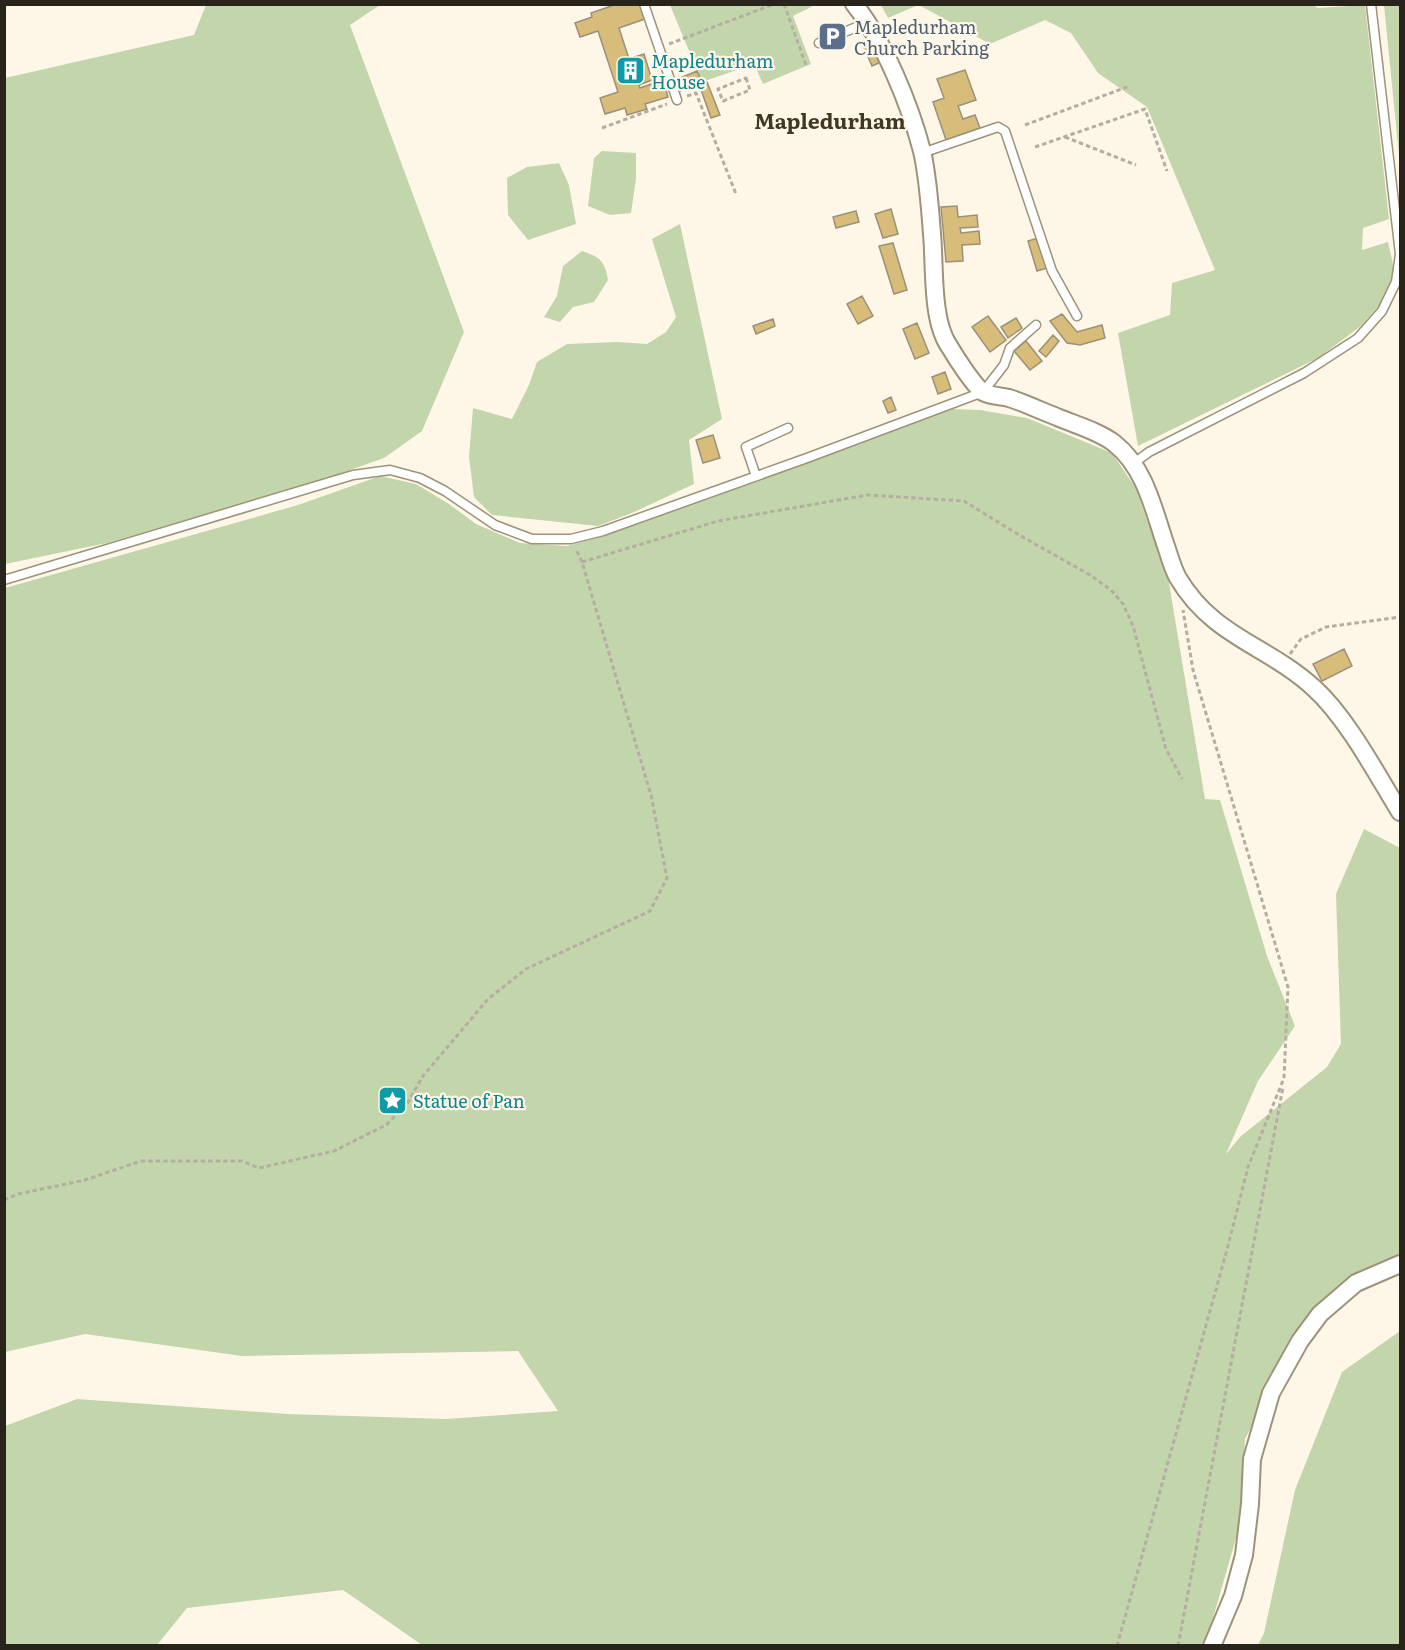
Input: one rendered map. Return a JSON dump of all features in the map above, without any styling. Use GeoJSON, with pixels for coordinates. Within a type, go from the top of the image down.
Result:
{"type":"FeatureCollection","features":[{"type":"Feature","properties":{"kind":"street"},"geometry":{"type":"LineString","coordinates":[[855,4],[868,22],[903,97],[922,153],[941,331],[968,374],[983,392],[1010,398],[1099,434],[1114,443],[1134,463],[1145,485],[1176,575],[1194,602],[1213,621],[1243,641],[1284,663],[1316,690],[1351,734],[1401,812]]}},
{"type":"Feature","properties":{"kind":"street"},"geometry":{"type":"LineString","coordinates":[[1212,1646],[1233,1596],[1244,1555],[1252,1459],[1271,1393],[1300,1341],[1320,1314],[1356,1283],[1401,1264]]}},
{"type":"Feature","properties":{"kind":"lane"},"geometry":{"type":"LineString","coordinates":[[645,4],[677,100]]}},
{"type":"Feature","properties":{"kind":"lane"},"geometry":{"type":"LineString","coordinates":[[1134,463],[1149,452],[1304,373],[1358,338],[1382,311],[1396,282],[1400,254],[1371,4]]}},
{"type":"Feature","properties":{"kind":"lane"},"geometry":{"type":"LineString","coordinates":[[819,43],[868,22]]}},
{"type":"Feature","properties":{"kind":"lane"},"geometry":{"type":"LineString","coordinates":[[922,153],[998,127],[1005,131],[1052,271],[1077,316]]}},
{"type":"Feature","properties":{"kind":"lane"},"geometry":{"type":"LineString","coordinates":[[4,580],[353,475],[390,470],[420,478],[445,491],[495,525],[532,539],[572,539],[603,531],[983,392],[1004,365],[1010,348],[1036,325]]}},
{"type":"Feature","properties":{"kind":"lane"},"geometry":{"type":"LineString","coordinates":[[756,476],[746,447],[789,428]]}},
{"type":"Feature","properties":{"kind":"path"},"geometry":{"type":"LineString","coordinates":[[659,47],[774,4]]}},
{"type":"Feature","properties":{"kind":"path"},"geometry":{"type":"LineString","coordinates":[[784,4],[806,64]]}},
{"type":"Feature","properties":{"kind":"path"},"geometry":{"type":"LineString","coordinates":[[746,78],[750,90],[723,101],[718,89],[746,78]]}},
{"type":"Feature","properties":{"kind":"path"},"geometry":{"type":"LineString","coordinates":[[1025,125],[1126,87]]}},
{"type":"Feature","properties":{"kind":"path"},"geometry":{"type":"LineString","coordinates":[[603,128],[696,93],[736,194]]}},
{"type":"Feature","properties":{"kind":"path"},"geometry":{"type":"LineString","coordinates":[[1035,147],[1145,109],[1167,171]]}},
{"type":"Feature","properties":{"kind":"path"},"geometry":{"type":"LineString","coordinates":[[1064,137],[1136,165]]}},
{"type":"Feature","properties":{"kind":"path"},"geometry":{"type":"LineString","coordinates":[[582,562],[718,520],[867,495],[964,501],[1019,535],[1090,574],[1111,590],[1123,604],[1133,626],[1166,749],[1182,779]]}},
{"type":"Feature","properties":{"kind":"path"},"geometry":{"type":"LineString","coordinates":[[4,1200],[18,1194],[84,1180],[141,1161],[242,1161],[259,1168],[334,1150],[386,1125],[407,1104],[423,1076],[488,999],[526,969],[650,911],[667,878],[651,795],[582,562],[572,539]]}},
{"type":"Feature","properties":{"kind":"path"},"geometry":{"type":"LineString","coordinates":[[1178,1646],[1284,1078],[1288,987],[1193,670],[1181,603]]}},
{"type":"Feature","properties":{"kind":"path"},"geometry":{"type":"LineString","coordinates":[[1284,663],[1301,639],[1326,627],[1401,616]]}},
{"type":"Feature","properties":{"kind":"path"},"geometry":{"type":"LineString","coordinates":[[1117,1646],[1225,1258],[1248,1167],[1284,1078]]}},
{"type":"Feature","properties":{"kind":"green space"},"geometry":{"type":"Polygon","coordinates":[[[1311,4],[1318,8],[1365,5],[1389,219],[1363,228],[1362,250],[1388,242],[1395,274],[1385,299],[1361,326],[1318,358],[1138,446],[1118,333],[1170,315],[1172,283],[1215,270],[1147,107],[1098,73],[1071,33],[1045,20],[990,44],[919,5],[1311,4]]]}},
{"type":"Feature","properties":{"kind":"green space"},"geometry":{"type":"Polygon","coordinates":[[[206,5],[380,5],[350,25],[464,332],[422,431],[384,458],[319,481],[107,543],[5,564],[5,78],[194,35],[206,5]]]}},
{"type":"Feature","properties":{"kind":"green space"},"geometry":{"type":"Polygon","coordinates":[[[670,5],[812,5],[793,16],[811,64],[763,84],[754,64],[702,82],[670,5]]]}},
{"type":"Feature","properties":{"kind":"green space"},"geometry":{"type":"Polygon","coordinates":[[[881,5],[918,5],[888,18],[881,5]]]}},
{"type":"Feature","properties":{"kind":"green space"},"geometry":{"type":"Polygon","coordinates":[[[1384,5],[1400,5],[1400,165],[1384,5]]]}},
{"type":"Feature","properties":{"kind":"green space"},"geometry":{"type":"Polygon","coordinates":[[[602,151],[636,153],[636,179],[631,213],[610,215],[588,206],[594,158],[602,151]]]}},
{"type":"Feature","properties":{"kind":"green space"},"geometry":{"type":"Polygon","coordinates":[[[559,163],[569,185],[576,224],[528,240],[508,215],[507,178],[527,167],[559,163]]]}},
{"type":"Feature","properties":{"kind":"green space"},"geometry":{"type":"Polygon","coordinates":[[[680,224],[722,419],[689,440],[694,484],[598,526],[492,515],[474,497],[469,457],[473,408],[512,419],[529,385],[537,362],[567,344],[617,342],[647,344],[666,332],[676,317],[652,239],[680,224]]]}},
{"type":"Feature","properties":{"kind":"green space"},"geometry":{"type":"Polygon","coordinates":[[[582,251],[601,261],[608,280],[594,302],[573,307],[560,322],[544,317],[557,296],[563,266],[582,251]]]}},
{"type":"Feature","properties":{"kind":"green space"},"geometry":{"type":"Polygon","coordinates":[[[953,409],[980,410],[1027,418],[1112,453],[1135,487],[1168,577],[1205,799],[1220,800],[1267,956],[1295,1026],[1258,1081],[1226,1154],[1241,1136],[1327,1067],[1341,1044],[1336,894],[1364,829],[1400,848],[1400,1254],[1352,1281],[1308,1318],[1245,1439],[1241,1521],[1213,1618],[1202,1645],[422,1645],[343,1590],[187,1608],[157,1645],[5,1646],[5,1426],[77,1399],[288,1414],[446,1419],[558,1411],[518,1351],[242,1356],[85,1334],[5,1352],[5,588],[298,505],[380,476],[416,484],[476,524],[520,543],[567,546],[596,538],[953,409]]]}},
{"type":"Feature","properties":{"kind":"green space"},"geometry":{"type":"Polygon","coordinates":[[[1400,1331],[1400,1645],[1258,1645],[1264,1633],[1295,1490],[1342,1372],[1400,1331]]]}},
{"type":"Feature","properties":{"kind":"building","name":"Mapledurham House"},"geometry":{"type":"Polygon","coordinates":[[[617,4],[641,4],[645,19],[619,28],[629,59],[644,54],[652,80],[639,85],[640,88],[663,80],[668,97],[645,104],[647,109],[627,115],[625,108],[605,114],[600,98],[618,92],[598,31],[580,37],[575,23],[592,17],[591,13],[617,4]]]}},
{"type":"Feature","properties":{"kind":"building"},"geometry":{"type":"Polygon","coordinates":[[[874,40],[883,61],[872,66],[863,45],[874,40]]]}},
{"type":"Feature","properties":{"kind":"building"},"geometry":{"type":"Polygon","coordinates":[[[965,70],[976,100],[958,106],[963,119],[975,115],[980,128],[946,140],[933,102],[944,98],[937,79],[965,70]]]}},
{"type":"Feature","properties":{"kind":"building"},"geometry":{"type":"Polygon","coordinates":[[[697,71],[702,82],[707,82],[720,115],[711,118],[699,84],[680,91],[675,80],[697,71]]]}},
{"type":"Feature","properties":{"kind":"building"},"geometry":{"type":"Polygon","coordinates":[[[957,206],[958,217],[977,215],[978,227],[960,228],[961,233],[979,231],[980,244],[962,245],[963,261],[946,262],[941,207],[957,206]]]}},
{"type":"Feature","properties":{"kind":"building"},"geometry":{"type":"Polygon","coordinates":[[[891,209],[898,234],[883,238],[875,214],[891,209]]]}},
{"type":"Feature","properties":{"kind":"building"},"geometry":{"type":"Polygon","coordinates":[[[856,211],[859,222],[836,228],[833,217],[856,211]]]}},
{"type":"Feature","properties":{"kind":"building"},"geometry":{"type":"Polygon","coordinates":[[[1038,238],[1047,268],[1037,271],[1028,241],[1038,238]]]}},
{"type":"Feature","properties":{"kind":"building"},"geometry":{"type":"Polygon","coordinates":[[[893,243],[907,290],[894,294],[879,246],[893,243]]]}},
{"type":"Feature","properties":{"kind":"building"},"geometry":{"type":"Polygon","coordinates":[[[862,296],[873,316],[858,324],[847,304],[862,296]]]}},
{"type":"Feature","properties":{"kind":"building"},"geometry":{"type":"Polygon","coordinates":[[[1062,314],[1077,332],[1102,325],[1105,338],[1080,345],[1067,343],[1050,321],[1062,314]]]}},
{"type":"Feature","properties":{"kind":"building"},"geometry":{"type":"Polygon","coordinates":[[[988,316],[1006,340],[990,352],[972,327],[988,316]]]}},
{"type":"Feature","properties":{"kind":"building"},"geometry":{"type":"Polygon","coordinates":[[[1016,318],[1022,328],[1008,338],[1001,327],[1016,318]]]}},
{"type":"Feature","properties":{"kind":"building"},"geometry":{"type":"Polygon","coordinates":[[[773,319],[775,326],[756,334],[753,326],[773,319]]]}},
{"type":"Feature","properties":{"kind":"building"},"geometry":{"type":"Polygon","coordinates":[[[917,323],[929,353],[915,359],[903,329],[917,323]]]}},
{"type":"Feature","properties":{"kind":"building"},"geometry":{"type":"Polygon","coordinates":[[[1053,335],[1059,341],[1046,357],[1039,351],[1053,335]]]}},
{"type":"Feature","properties":{"kind":"building"},"geometry":{"type":"Polygon","coordinates":[[[1026,341],[1042,361],[1030,370],[1014,351],[1026,341]]]}},
{"type":"Feature","properties":{"kind":"building"},"geometry":{"type":"Polygon","coordinates":[[[945,372],[951,389],[938,394],[932,377],[945,372]]]}},
{"type":"Feature","properties":{"kind":"building"},"geometry":{"type":"Polygon","coordinates":[[[891,397],[896,410],[888,413],[883,401],[891,397]]]}},
{"type":"Feature","properties":{"kind":"building"},"geometry":{"type":"Polygon","coordinates":[[[713,435],[720,458],[703,463],[696,440],[713,435]]]}},
{"type":"Feature","properties":{"kind":"building"},"geometry":{"type":"Polygon","coordinates":[[[1344,649],[1352,666],[1322,681],[1313,664],[1344,649]]]}},
{"type":"Feature","properties":{"kind":"place","name":"Mapledurham Church Parking"},"geometry":{"type":"Point","coordinates":[833,36]}},
{"type":"Feature","properties":{"kind":"place","name":"Mapledurham House"},"geometry":{"type":"Point","coordinates":[630,70]}},
{"type":"Feature","properties":{"kind":"place","name":"Statue of Pan"},"geometry":{"type":"Point","coordinates":[392,1100]}},
{"type":"Feature","properties":{"kind":"district","name":"Mapledurham"},"geometry":{"type":"Point","coordinates":[830,119]}}]}
